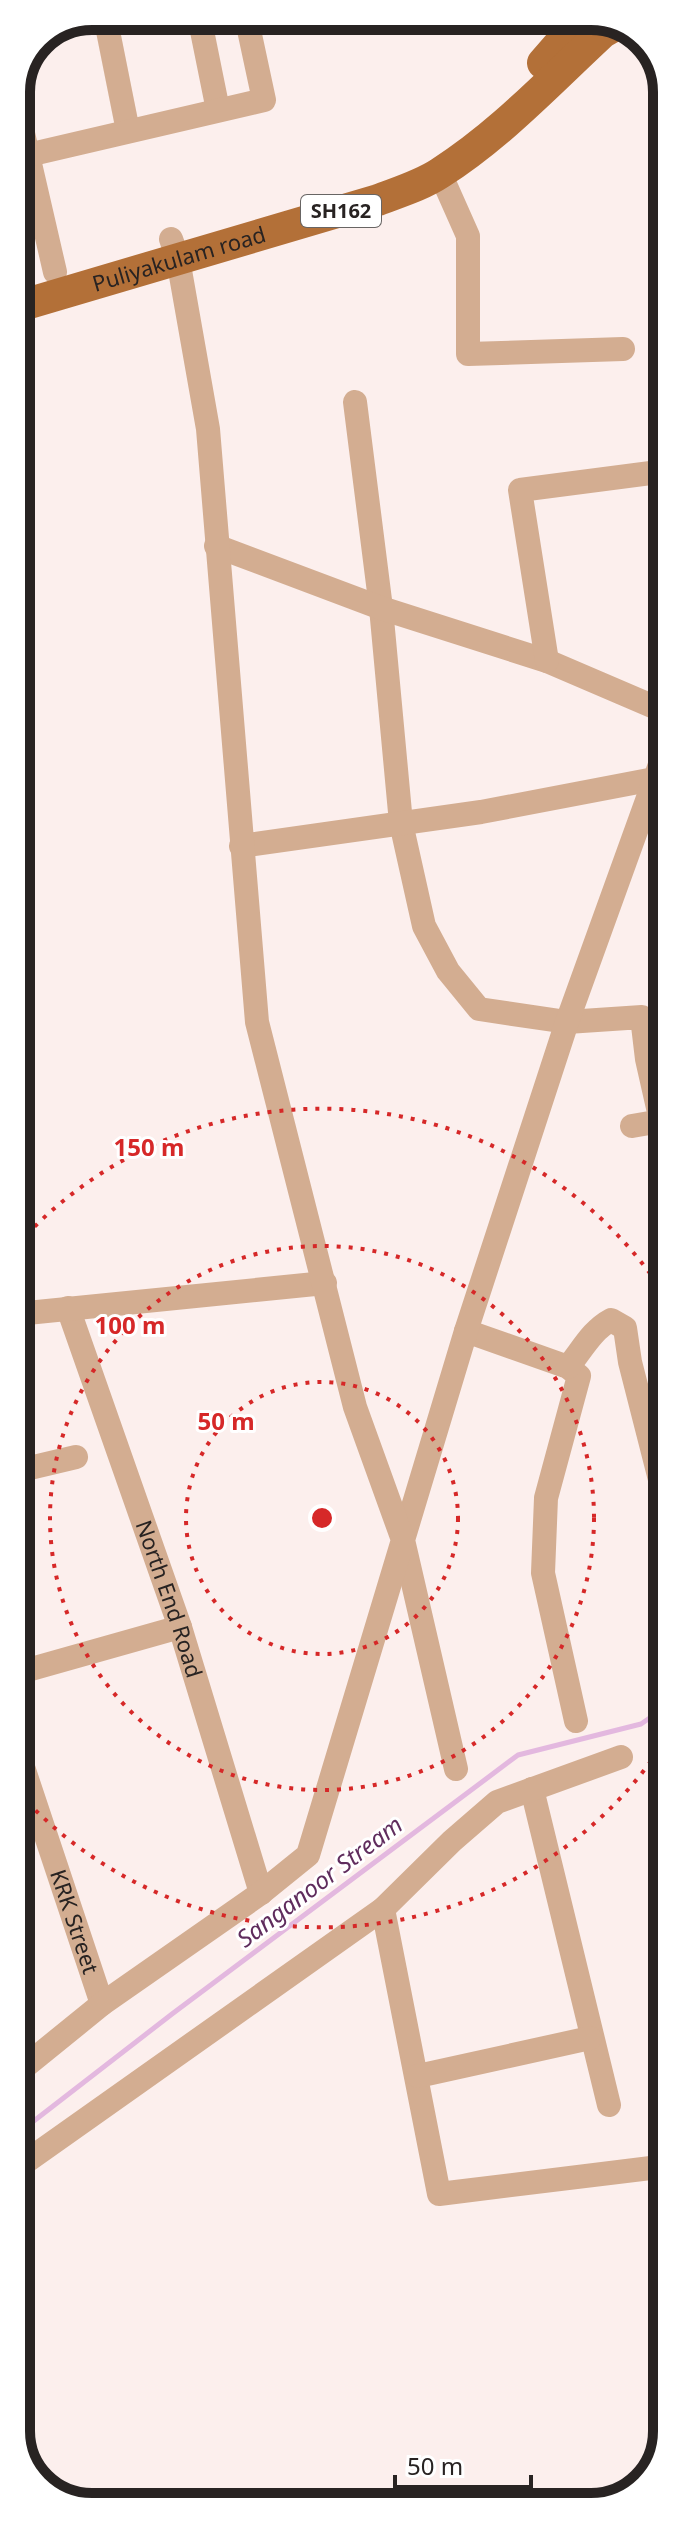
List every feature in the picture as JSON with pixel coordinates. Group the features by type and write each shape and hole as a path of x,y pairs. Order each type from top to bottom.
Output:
{"main road":[{"name":"Puliyakulam road","path":"30,302 384,178 445,149 496,109 572,30"},
{"name":"Puliyakulam road","path":"30,280 378,200 440,173 514,118 604,31"}],"street":[{"path":"108,30 128,131"},
{"path":"202,30 218,110"},
{"path":"30,155 264,100 249,30"},
{"path":"30,164 55,272"},
{"path":"440,173 468,236 468,354 623,349"},
{"path":"174,249 208,429 257,1022 355,1407 403,1540 456,1769"},
{"path":"355,402 381,608 401,823 424,926 448,971 479,1009 567,1022 642,1017 653,1086"},
{"path":"547,661 520,490 653,473"},
{"path":"216,546 381,608 547,661 653,706"},
{"path":"241,846 481,812 653,777"},
{"path":"30,2062 102,2004 261,1893 308,1855 466,1331 567,1022 653,795"},
{"path":"632,1126 653,1122"},
{"path":"30,1312 325,1283"},
{"name":"North End Road","path":"68,1308 180,1627 261,1893"},
{"path":"568,1367 587,1345 596,1328 611,1320 625,1328 630,1362 653,1452"},
{"path":"466,1331 568,1367 579,1376 546,1498 543,1573 576,1721"},
{"path":"30,1468 76,1457"},
{"path":"30,1669 180,1627"},
{"path":"30,2159 383,1909 497,1802 621,1757"},
{"name":"KRK Street","path":"30,1788 102,2004"},
{"path":"532,1789 590,2038 609,2105"},
{"path":"383,1909 439,2194 653,2168"},
{"path":"418,2076 590,2038"}],"waterway":[{"name":"Sanganoor Stream","path":"30,2124 518,1755 641,1724 653,1716"}]}
